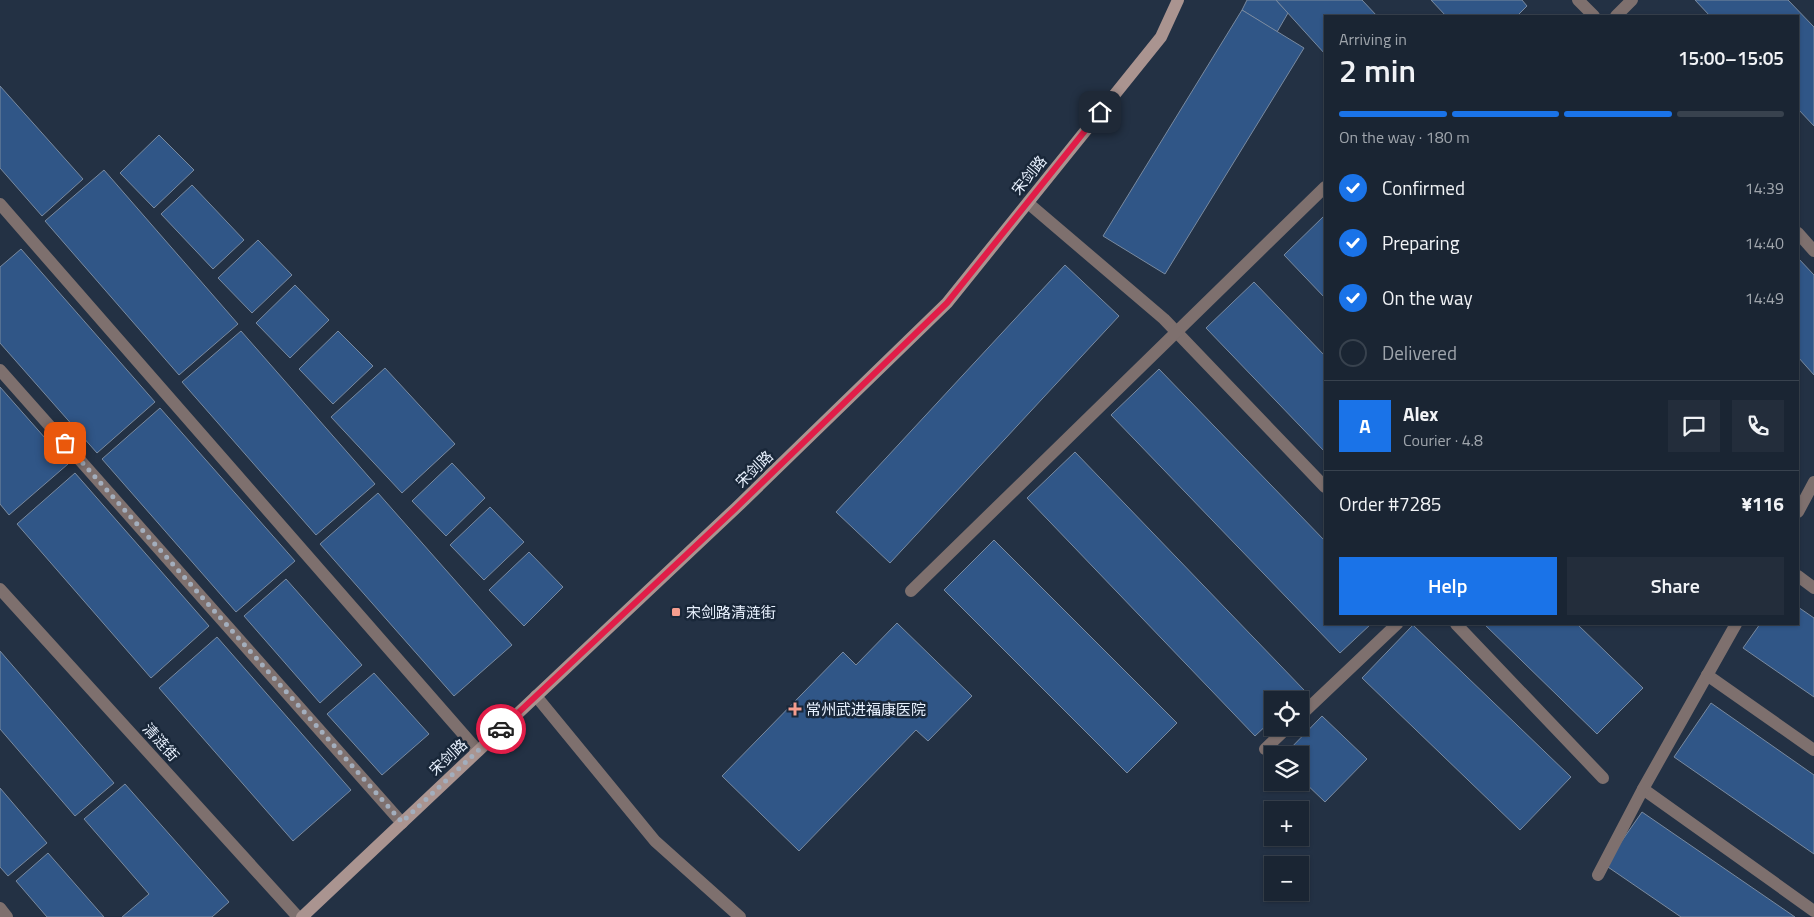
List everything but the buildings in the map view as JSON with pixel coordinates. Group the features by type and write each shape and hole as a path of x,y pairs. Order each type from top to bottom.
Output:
{"main road":[{"name":"宋剑路","path":"302,917 736,508 947,303 1160,37 1178,0"}],"street":[{"path":"1578,0 1593,15"},
{"path":"1617,15 1632,0"},
{"path":"911,591 1324,188"},
{"path":"1028,203 1164,319 1324,486"},
{"path":"0,204 478,752"},
{"path":"1799,234 1814,251"},
{"path":"0,370 402,822"},
{"path":"1799,510 1814,482"},
{"path":"1799,577 1814,588"},
{"name":"清涟街","path":"0,589 298,917"},
{"path":"1309,707 1396,625"},
{"path":"1457,625 1603,778"},
{"path":"1598,875 1642,789 1735,625"},
{"path":"1707,675 1814,750"},
{"path":"536,696 654,841 740,917"},
{"path":"1267,746 1278,736"},
{"path":"1642,789 1814,911"},
{"path":"0,908 8,917"}],"way so far":[{"path":"65,443 402,822 501,729"}],"place":[{"name":"宋剑路清涟街","path":"676,612"},
{"name":"常州武进福康医院","path":"795,709"}],"route":[{"path":"501,729 736,508 947,303 1100,112"}]}
